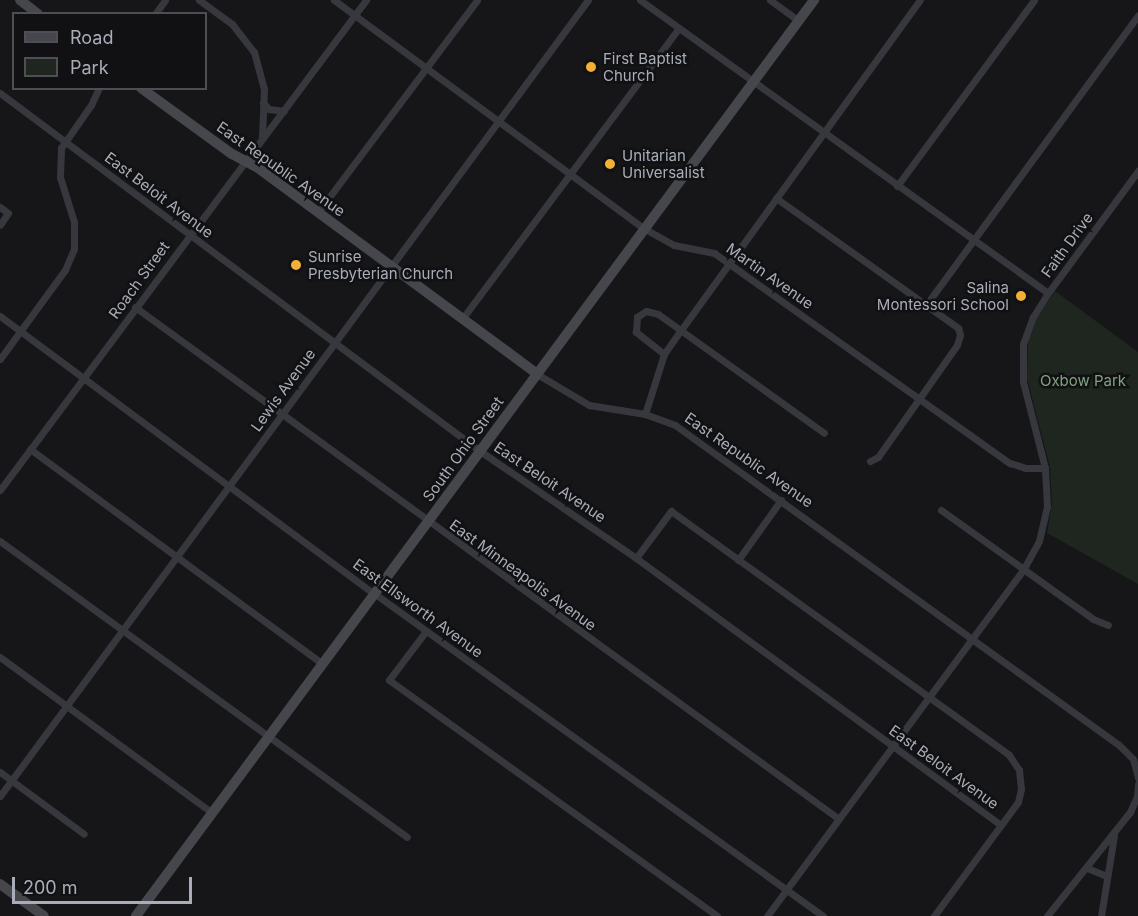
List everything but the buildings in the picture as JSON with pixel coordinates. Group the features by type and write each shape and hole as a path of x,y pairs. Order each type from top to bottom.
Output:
{"main road":[{"path":"20,0 35,12"},
{"name":"South Ohio Street","path":"136,916 814,0"},
{"name":"East Republic Avenue","path":"144,90 232,154 318,212 537,374"},
{"path":"0,884 44,916"}],"street":[{"path":"199,0 232,24 254,52 264,90 262,137"},
{"name":"Martin Avenue","path":"334,0 645,229 674,245 714,253 1010,463 1025,468 1045,468"},
{"name":"Roach Street","path":"0,490 244,160 284,111 366,0"},
{"path":"318,212 477,0"},
{"name":"Lewis Avenue","path":"0,796 588,0"},
{"path":"640,0 1048,293"},
{"path":"770,0 799,21"},
{"path":"645,414 664,354 822,132 920,0"},
{"path":"897,186 1034,0"},
{"path":"926,305 972,239 1138,15"},
{"path":"462,319 678,28"},
{"path":"0,358 65,270 74,249 74,222 60,177 61,147 91,105 98,90"},
{"name":"East Beloit Avenue","path":"0,93 480,451 636,558 1001,825"},
{"path":"263,103 269,109 284,111"},
{"name":"Faith Drive","path":"767,916 1023,570 1039,541 1047,507 1045,468 1023,382 1023,344 1033,317 1048,293 1138,171"},
{"path":"776,198 954,324 960,335 957,345 878,457 870,461"},
{"path":"0,207 8,213 0,225"},
{"name":"East Minneapolis Avenue","path":"135,307 839,819"},
{"path":"664,354 639,336 635,325 637,318 646,311 652,311 681,330 824,433"},
{"name":"East Ellsworth Avenue","path":"0,316 375,594 823,916"},
{"name":"East Republic Avenue","path":"537,374 588,405 645,414 675,425 1119,745 1133,759 1138,777"},
{"path":"30,449 323,664"},
{"path":"738,560 781,500"},
{"path":"941,510 1093,619 1108,625"},
{"path":"636,558 670,511 1009,755 1019,770 1021,789 1018,802 934,916"},
{"path":"0,541 407,837"},
{"path":"426,631 389,680 717,916"},
{"path":"0,657 212,813"},
{"path":"0,772 84,834"},
{"path":"1047,916 1130,812 1137,796 1138,784"},
{"path":"1101,916 1114,834"},
{"path":"1087,867 1107,876"}],"green space":[{"name":"Oxbow Park","path":"1055,291 1138,352 1138,584 1047,533 1052,504 1050,467 1027,378 1028,341 1037,318"}],"place":[{"name":"First Baptist Church","path":"591,67"},
{"name":"Unitarian Universalist","path":"610,164"},
{"name":"Sunrise Presbyterian Church","path":"296,265"},
{"name":"Salina Montessori School","path":"1021,296"}]}
